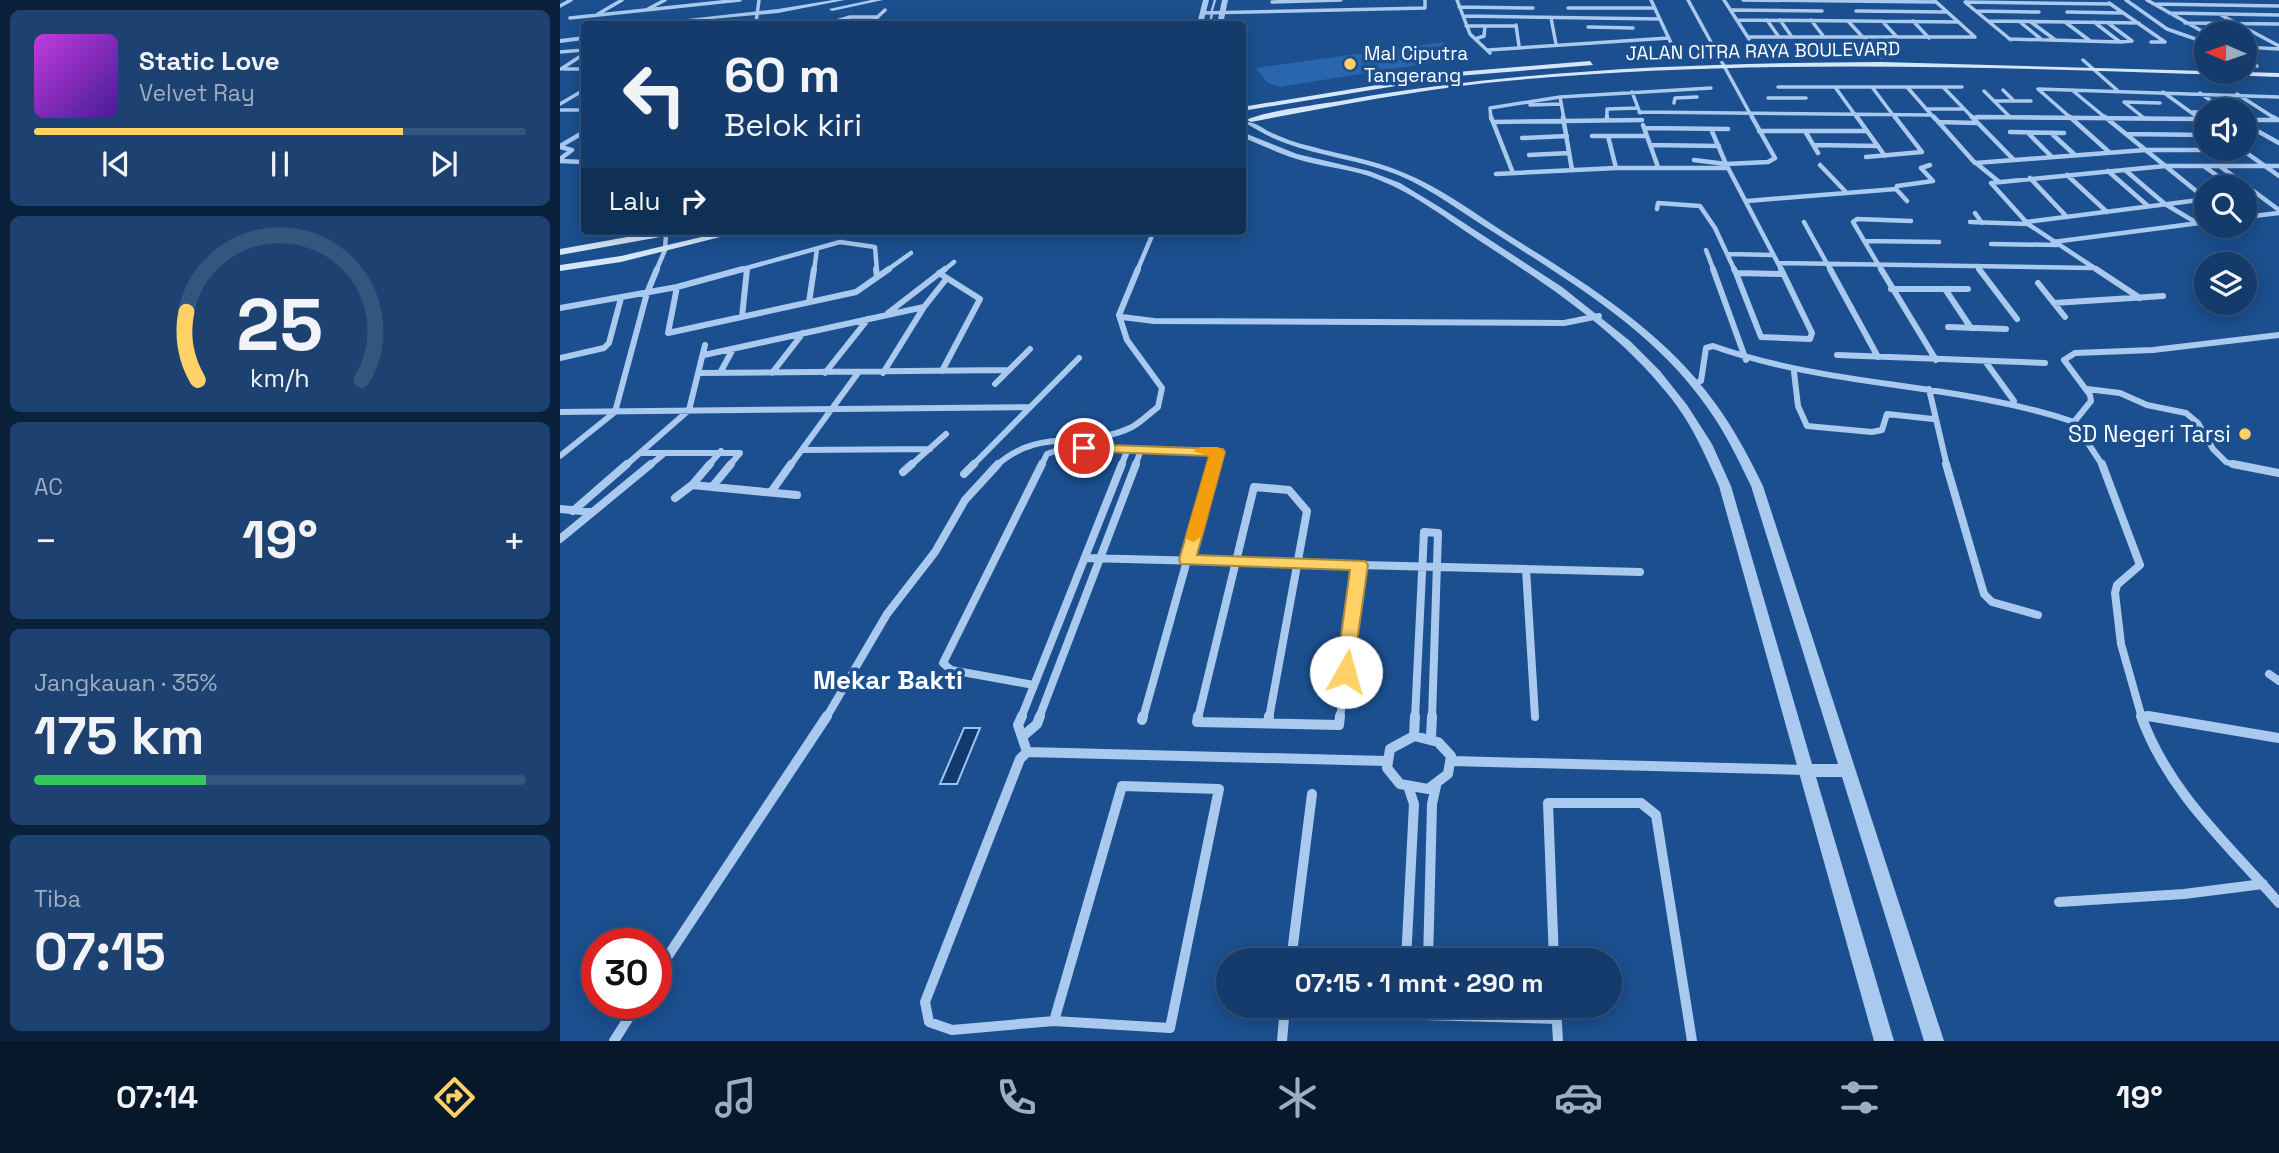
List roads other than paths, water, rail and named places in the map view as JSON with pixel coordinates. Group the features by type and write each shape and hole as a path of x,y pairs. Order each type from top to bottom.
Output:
{"main road":[{"name":"JALAN CITRA RAYA BOULEVARD","path":"1246,110 1378,85 1495,70 1718,58 1881,57 2194,64"},
{"path":"2258,66 2279,68"},
{"name":"JALAN CITRA RAYA BOULEVARD","path":"1247,123 1360,99 1486,81 1598,72 1724,67 2093,68 2193,74 2279,75"},
{"path":"560,253 656,235"},
{"path":"560,268 665,250 723,235"}],"street":[{"path":"560,6 571,0"},
{"path":"594,16 622,0"},
{"path":"644,10 665,0"},
{"path":"692,5 702,0"},
{"path":"569,18 740,0"},
{"path":"757,21 759,0"},
{"path":"737,21 842,0"},
{"path":"694,21 759,17 880,0"},
{"path":"1201,21 1206,0"},
{"path":"1220,21 1218,12 1225,0"},
{"path":"1270,12 1272,1 1340,0"},
{"path":"1204,13 1425,8 1425,0"},
{"path":"1457,0 1466,26 1475,39 1489,51 1519,46 1669,38"},
{"path":"1532,0 1534,17"},
{"path":"1565,0 1570,18"},
{"path":"1651,0 1671,43"},
{"path":"1496,174 1727,166 1775,160 1688,0"},
{"path":"1724,0 1751,42"},
{"path":"1743,0 1935,1 1975,37 1748,37"},
{"path":"2035,0 2040,3"},
{"path":"2104,0 2165,42 2151,42"},
{"path":"2126,0 2167,29 2194,38"},
{"path":"2147,0 2194,28"},
{"path":"2195,0 2232,21"},
{"path":"2225,0 2234,5"},
{"path":"2253,0 2263,5"},
{"path":"1813,1 1832,21"},
{"path":"1846,1 1865,21"},
{"path":"1964,1 2111,4"},
{"path":"1964,1 2014,43"},
{"path":"2026,3 2052,22"},
{"path":"2055,4 2081,22"},
{"path":"2154,4 2279,6"},
{"path":"1460,7 1533,8"},
{"path":"1568,8 1655,8"},
{"path":"873,21 885,10"},
{"path":"1732,10 1822,11"},
{"path":"1856,10 1947,12"},
{"path":"1976,11 2039,12"},
{"path":"2067,12 2124,13"},
{"path":"2169,13 2279,15"},
{"path":"836,21 854,16 878,17"},
{"path":"1464,16 1660,19"},
{"path":"1515,17 1519,46"},
{"path":"1551,18 1556,44"},
{"path":"1586,18 1593,41"},
{"path":"1630,19 1637,39"},
{"path":"1737,20 1959,22"},
{"path":"1767,20 1779,37"},
{"path":"1780,20 1792,37"},
{"path":"1811,20 1824,37"},
{"path":"1848,21 1881,57"},
{"path":"1882,21 1897,37"},
{"path":"1913,21 1929,38"},
{"path":"1927,21 1944,38"},
{"path":"1988,21 2139,23"},
{"path":"2019,21 2042,40"},
{"path":"2031,22 2055,40"},
{"path":"2064,22 2090,41"},
{"path":"2094,22 2120,42"},
{"path":"2009,39 2132,41 2108,23"},
{"path":"2185,23 2194,23"},
{"path":"2258,24 2279,26"},
{"path":"1466,26 1516,26"},
{"path":"1475,39 1484,36 1485,26"},
{"path":"1589,29 1633,29"},
{"path":"560,33 581,31"},
{"path":"2258,35 2279,47"},
{"path":"560,41 581,38"},
{"path":"2258,46 2279,47"},
{"path":"560,52 581,52"},
{"path":"561,69 581,54"},
{"path":"2083,60 2118,90"},
{"path":"561,69 581,69"},
{"path":"1784,98 1777,85 1962,87"},
{"path":"1798,87 1816,114"},
{"path":"1835,87 1885,156"},
{"path":"1866,157 1922,152 1872,87"},
{"path":"1907,87 1975,163 1998,181"},
{"path":"1943,87 2014,160"},
{"path":"1510,106 1560,97 1711,88"},
{"path":"1694,89 1704,112"},
{"path":"2071,89 2194,189"},
{"path":"1984,90 2010,117"},
{"path":"2004,90 2015,101"},
{"path":"2109,90 2144,118"},
{"path":"2126,90 2141,103"},
{"path":"2109,152 2038,91 2126,90 2279,97"},
{"path":"560,104 581,92"},
{"path":"1632,92 1658,167"},
{"path":"2163,92 2194,114"},
{"path":"2200,93 2207,98"},
{"path":"2236,94 2278,120"},
{"path":"1560,97 1572,170"},
{"path":"1674,103 1675,98 1697,97"},
{"path":"1768,97 1806,98"},
{"path":"1995,101 2031,101"},
{"path":"2124,102 2160,103"},
{"path":"1513,173 1489,108 1561,104"},
{"path":"1607,120 1607,109 1932,115"},
{"path":"1927,109 1963,109"},
{"path":"560,110 581,110"},
{"path":"1971,117 2194,119"},
{"path":"1493,122 1642,120"},
{"path":"2257,123 2278,120"},
{"path":"1938,122 1977,123"},
{"path":"1247,123 1300,148 1378,166 1421,184 1621,311 1695,383 1726,424 1757,486 1934,1041"},
{"path":"1645,128 1728,129"},
{"path":"1657,208 1658,204 1698,204 1715,228 1728,254 1761,337 1810,340 1812,333 1711,129"},
{"path":"2257,130 2279,143"},
{"path":"1759,131 1867,131"},
{"path":"1805,131 1818,153"},
{"path":"2010,132 2064,133"},
{"path":"2027,132 2053,157"},
{"path":"2050,133 2075,155"},
{"path":"560,146 581,134"},
{"path":"2126,134 2194,135"},
{"path":"1246,136 1287,154 1366,172 1404,189 1599,316 1679,399 1714,456 1725,486 1884,1041"},
{"path":"1521,138 1567,136"},
{"path":"1592,136 1647,136"},
{"path":"1608,136 1616,168"},
{"path":"1539,137 1548,154"},
{"path":"2271,146 2279,143"},
{"path":"1650,145 1719,146"},
{"path":"1814,145 1878,146"},
{"path":"560,146 572,150 561,161"},
{"path":"1975,163 2109,152 2194,149"},
{"path":"1691,152 1696,167"},
{"path":"1529,155 1569,153"},
{"path":"1694,160 1727,166"},
{"path":"2257,160 2279,176"},
{"path":"561,161 581,162"},
{"path":"1820,164 1845,191"},
{"path":"1747,201 1845,191 1896,189 1897,186 1933,181 1921,168 1930,165"},
{"path":"2140,298 2027,223 1990,184 1998,181 2165,166 2279,166"},
{"path":"2205,167 2216,175"},
{"path":"2221,167 2232,175"},
{"path":"2125,170 2165,204 2194,221"},
{"path":"2108,171 2148,206"},
{"path":"2067,175 2107,212"},
{"path":"2030,178 2067,217"},
{"path":"1896,189 1907,201"},
{"path":"2257,193 2279,211"},
{"path":"1970,222 2027,223 2194,200"},
{"path":"2257,215 2279,211"},
{"path":"1975,213 1982,223"},
{"path":"1912,221 1853,220 1891,289 1936,359"},
{"path":"1804,222 1878,357"},
{"path":"1991,244 2055,244 2194,223"},
{"path":"560,456 615,412 647,293 671,235"},
{"path":"672,950 812,741 887,614 935,552 978,483 1005,458 1033,443 1109,434 1132,426 1158,407 1162,388 1127,340 1119,312 1152,235"},
{"path":"1865,241 1939,242"},
{"path":"560,309 677,287 841,242 875,247 877,278"},
{"path":"810,302 817,248"},
{"path":"1706,250 1746,360"},
{"path":"677,287 666,332 856,292 911,253"},
{"path":"1728,254 1773,255"},
{"path":"886,315 954,262"},
{"path":"1778,263 2093,268"},
{"path":"1977,266 2017,319"},
{"path":"743,317 747,268"},
{"path":"940,273 980,299 942,371"},
{"path":"1735,273 1783,274"},
{"path":"883,373 924,307 947,278"},
{"path":"2038,282 2065,317"},
{"path":"1891,289 1968,289"},
{"path":"1945,289 1971,328"},
{"path":"2054,303 2163,296"},
{"path":"560,358 604,348 609,343 621,298"},
{"path":"704,355 924,307"},
{"path":"1122,317 1154,320 1564,323 1621,311"},
{"path":"825,373 868,319"},
{"path":"1948,327 2006,329"},
{"path":"772,373 803,333"},
{"path":"2074,422 2091,401 2087,389 2069,370 2064,360 2067,356 2279,335"},
{"path":"573,511 689,410 705,345"},
{"path":"1695,383 1701,381 1706,348 1713,346 1746,360 1794,372 1861,384 1929,389 2015,402 2074,422 2105,469 2140,565 2117,585 2115,593 2130,684 2142,715 2181,793 2279,903"},
{"path":"720,373 733,349"},
{"path":"995,384 1030,349"},
{"path":"1837,355 2045,362"},
{"path":"964,474 1079,358"},
{"path":"1985,361 2015,402"},
{"path":"700,373 1008,370"},
{"path":"1794,372 1798,406 1809,426 1879,432 1887,414 1933,419"},
{"path":"771,492 802,450 826,410 858,373"},
{"path":"1929,389 1933,419 1984,594 1992,602 2038,615"},
{"path":"2087,389 2120,393 2147,405 2192,416 2213,449 2226,462 2243,468 2279,473"},
{"path":"560,412 1030,407"},
{"path":"903,472 946,434"},
{"path":"1034,685 951,670 943,663 1047,454 1063,448 1218,452 1142,720"},
{"path":"802,450 930,449"},
{"path":"1027,752 1018,725 1128,449"},
{"path":"1022,737 1037,724 1141,450"},
{"path":"640,453 721,451 741,454 712,487"},
{"path":"675,498 691,485 721,451"},
{"path":"560,539 665,453"},
{"path":"691,485 797,495"},
{"path":"1268,723 1307,511 1289,490 1281,487 1254,487 1197,722 1339,725 1359,565"},
{"path":"560,509 592,512"},
{"path":"1414,736 1424,533 1438,533 1431,737"},
{"path":"1085,558 1640,572"},
{"path":"1526,569 1535,717"},
{"path":"2269,674 2279,681"},
{"path":"2142,715 2279,738"},
{"path":"1414,736 1431,737 1447,748 1452,761 1448,776 1436,786 1409,789 1394,781 1386,761 1396,743 1414,736"},
{"path":"1027,752 1386,761"},
{"path":"1027,752 1020,760 925,1002 929,1022 952,1030 1054,1021 1170,1028 1219,789 1122,786 1054,1021"},
{"path":"1452,761 1707,770 1846,771"},
{"path":"1428,948 1432,804 1436,786"},
{"path":"1407,948 1414,804 1409,789"},
{"path":"1293,948 1312,794"},
{"path":"1553,948 1546,808 1548,803 1641,803 1651,808 1656,815 1692,1041"},
{"path":"2059,902 2184,894 2263,884"},
{"path":"1282,1041 1284,1018"},
{"path":"1542,1018 1557,1019 1558,1041"},
{"path":"614,1041 628,1019"}],"water":[{"path":"964,728 980,728 957,784 940,784"}],"waterway":[{"path":"1212,10 1215,0"},
{"path":"1211,21 1212,13"}],"place":[{"name":"Mal Ciputra Tangerang","path":"1350,64"},
{"name":"SD Negeri Tarsi","path":"2245,434"}],"district":[{"name":"Mekar Bakti","path":"888,680"}]}
